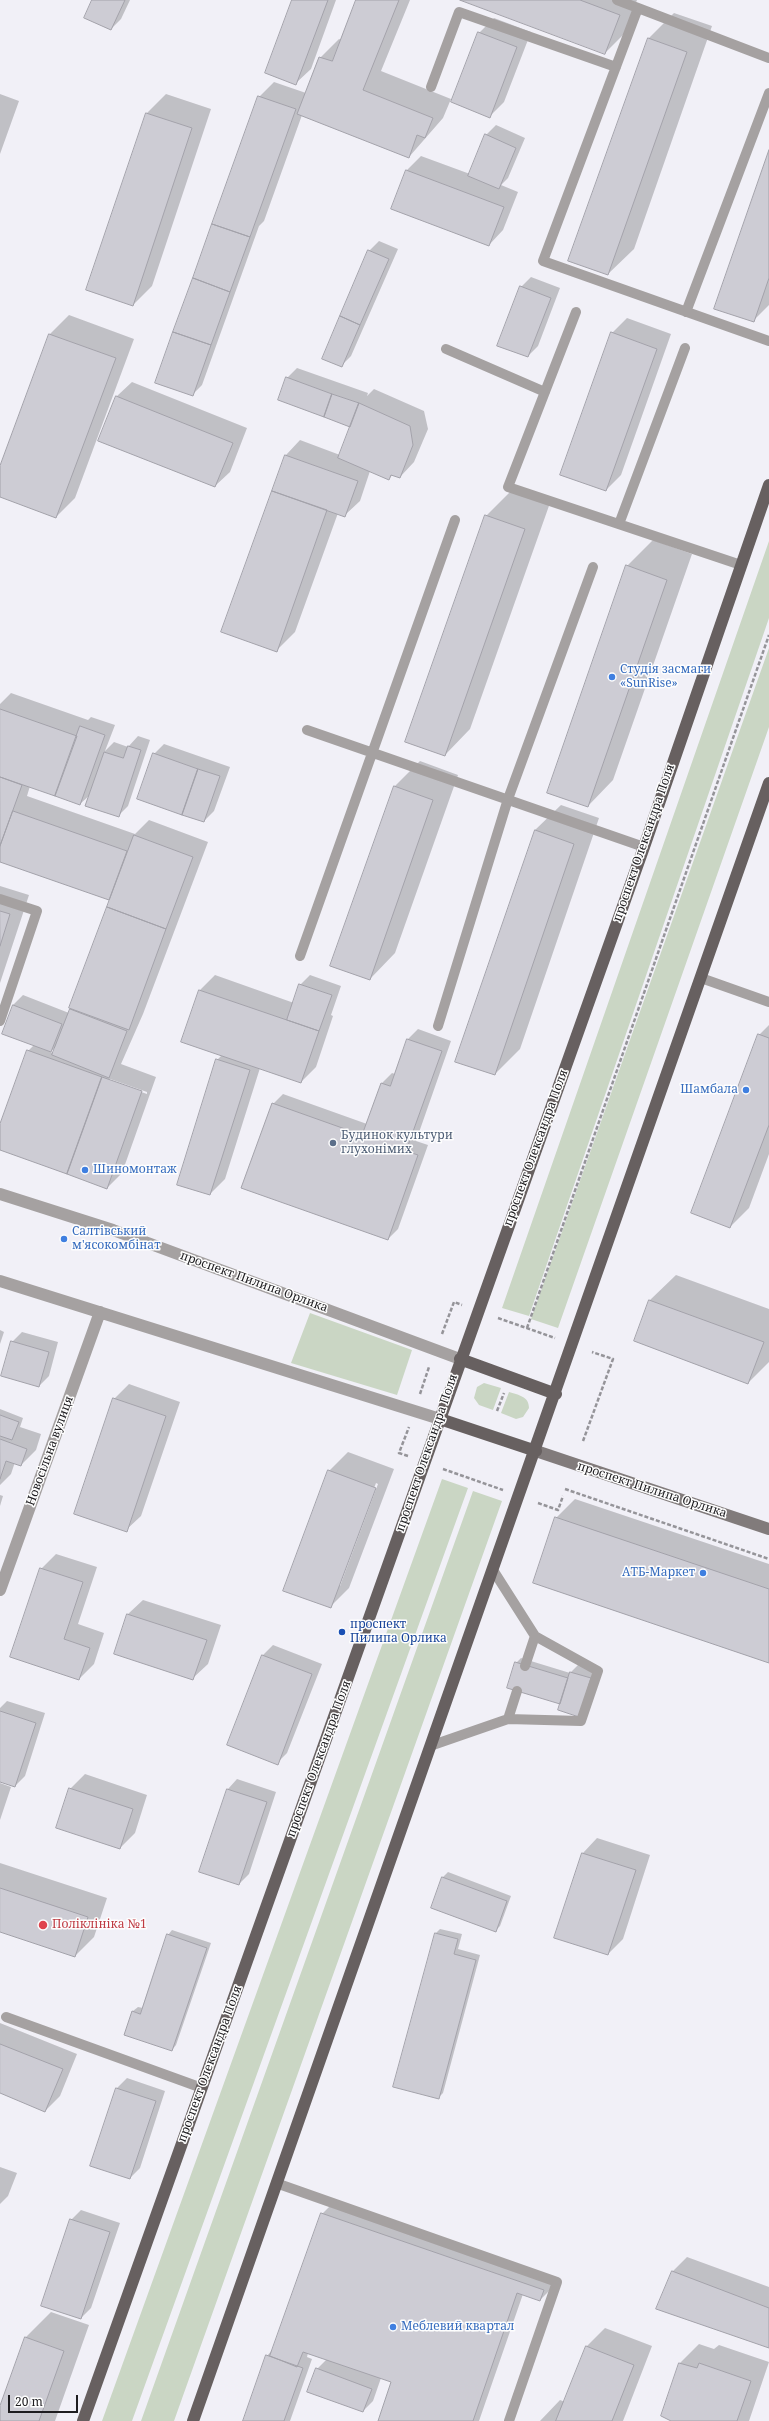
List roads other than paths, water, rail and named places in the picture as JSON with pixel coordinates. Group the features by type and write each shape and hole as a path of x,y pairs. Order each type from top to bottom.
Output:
{"main road":[{"name":"проспект Олександра Поля","path":"84,2421 460,1359 644,847 769,485"},
{"path":"193,2421 430,1746 536,1451 701,978 766,803 769,783"},
{"path":"460,1359 556,1394"},
{"path":"440,1419 536,1451"},
{"name":"проспект Пилипа Орлика","path":"536,1451 769,1528"}],"street":[{"name":"проспект Пилипа Орлика","path":"0,1194 113,1230 460,1359"},
{"path":"0,1281 440,1419"},
{"name":"Новосільна вулиця","path":"0,1590 100,1312"}],"lane":[{"path":"617,0 769,58"},
{"path":"638,8 543,261 769,341"},
{"path":"431,87 459,12 616,67"},
{"path":"686,312 769,93"},
{"path":"576,312 508,487 741,565"},
{"path":"619,524 685,348"},
{"path":"446,349 545,392"},
{"path":"300,956 456,520"},
{"path":"438,1026 508,800 593,567"},
{"path":"308,730 644,847"},
{"path":"0,899 37,911 0,1020"},
{"path":"701,978 769,1002"},
{"path":"430,1746 508,1719 581,1720 598,1671 535,1636 493,1570"},
{"path":"526,1666 535,1636"},
{"path":"508,1719 517,1691"},
{"path":"6,2017 202,2088"},
{"path":"276,2183 557,2282 509,2421"}],"place":[{"name":"Студія засмаги «SunRise»","path":"612,677"},
{"name":"Шамбала","path":"746,1090"},
{"name":"Будинок культури глухонімих","path":"333,1143"},
{"name":"Шиномонтаж","path":"85,1170"},
{"name":"Салтівський м'ясокомбінат","path":"64,1239"},
{"name":"АТБ-Маркет","path":"703,1573"},
{"name":"проспект Пилипа Орлика","path":"342,1632"},
{"name":"Поліклініка №1","path":"43,1925"},
{"name":"Меблевий квартал","path":"393,2327"}]}
